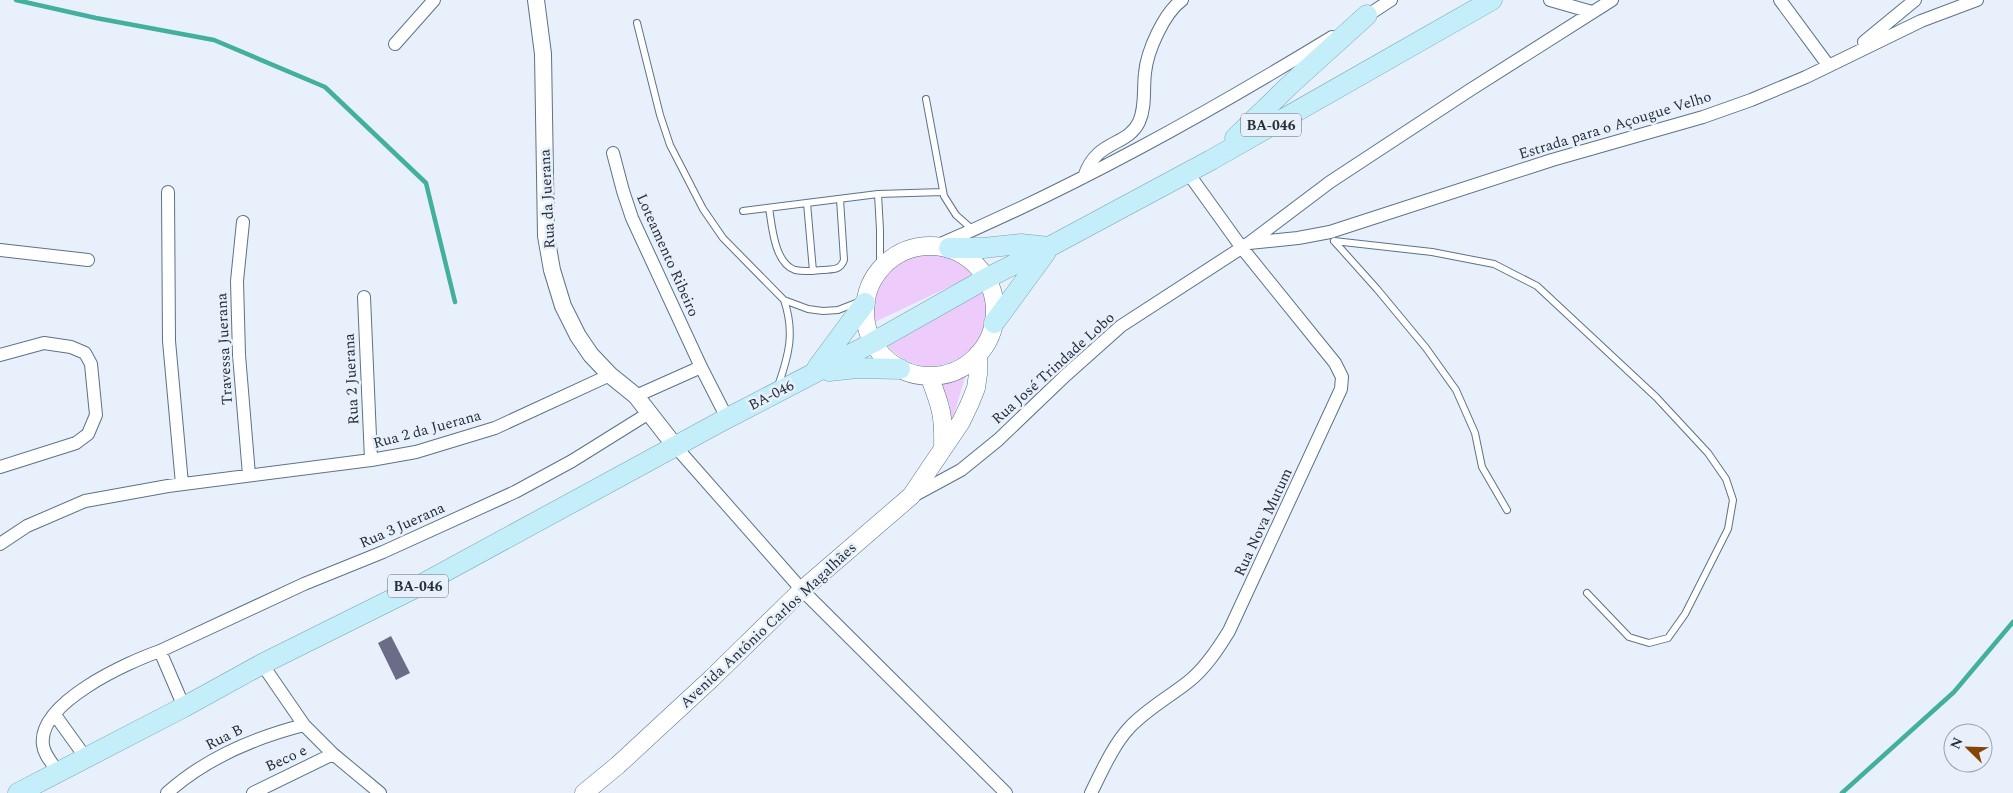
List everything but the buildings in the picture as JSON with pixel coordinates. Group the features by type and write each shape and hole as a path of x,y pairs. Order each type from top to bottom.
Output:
{"main road":[{"name":"BA-046","path":"18,793 184,707 262,664 413,589 726,418 872,343 987,278 1188,173 1492,0"},
{"path":"1211,160 1367,15"},
{"path":"814,373 865,300 870,285 880,269 894,256 911,248 983,248 1021,244 1049,247 994,323 988,340 978,354 964,367 947,374 929,376 906,372 887,361 872,343 865,324 865,300"},
{"path":"942,247 964,255 977,265 987,278 994,300 994,323"},
{"name":"Avenida Antônio Carlos Magalhães","path":"584,793 618,766 802,590 911,496 961,422 973,395 978,374 978,354"},
{"path":"814,373 858,368 900,369"},
{"path":"929,376 944,420 943,449"},
{"path":"606,793 618,766"}],"street":[{"path":"395,44 434,0"},
{"name":"Rua da Juerana","path":"536,0 542,54 546,236 552,270 563,306 578,336 592,355 610,375 636,396 675,446"},
{"path":"1084,177 1087,166 1094,157 1105,147 1127,136 1140,121 1144,102 1145,72 1151,53 1165,18 1182,0"},
{"path":"942,247 973,230 1084,177 1232,96 1392,0"},
{"path":"1550,0 1592,12"},
{"name":"Rua José Trindade Lobo","path":"911,496 961,470 998,440 1121,326 1246,245 1330,182 1612,0"},
{"path":"1780,0 1828,65"},
{"path":"1849,54 1915,0"},
{"name":"Estrada para o Açougue Velho","path":"1246,245 1298,238 1330,237 1552,160 1703,117 1751,100 1921,21 1977,0"},
{"name":"Loteamento Ribeiro","path":"614,153 632,218 700,367"},
{"name":"Rua Nova Mutum","path":"1091,793 1114,748 1129,728 1149,710 1190,680 1216,652 1229,631 1341,389 1342,376 1335,363 1246,245 1188,173"},
{"path":"168,192 169,341 182,484"},
{"name":"Travessa Juerana","path":"243,222 237,281 239,355 249,475"},
{"path":"0,250 88,260"},
{"name":"Rua 2 Juerana","path":"364,297 371,460"},
{"path":"0,355 44,343 71,347 84,353 90,364 96,415 88,434 76,443 0,467"},
{"path":"636,396 700,367 726,418"},
{"name":"Rua 2 da Juerana","path":"0,544 27,526 85,501 182,484 371,460 416,452 495,428 610,375"},
{"name":"Rua 3 Juerana","path":"58,772 43,747 42,736 46,726 64,705 90,684 129,662 160,651 304,584 383,552 514,492 572,461 649,413"},
{"path":"675,446 802,590 1006,793"},
{"path":"160,651 184,707"},
{"path":"262,664 304,725 333,754 380,793"},
{"path":"55,715 86,758"},
{"name":"Rua B","path":"167,793 196,770 241,745 304,725"},
{"name":"Beco e","path":"253,793 333,754"}],"lane":[{"path":"636,23 660,115 670,145 703,209 723,238 784,300 808,309 823,311 838,310 865,300"},
{"path":"926,99 944,196 956,215 973,230"},
{"path":"743,211 878,194 943,192"},
{"path":"878,194 880,269"},
{"path":"769,208 776,246 780,256 791,268 804,271 837,269 842,266 844,260 840,199"},
{"path":"807,203 813,271"},
{"path":"1330,237 1383,296 1456,390 1475,433 1482,466 1507,510"},
{"path":"1330,237 1432,252 1494,264 1537,286 1656,397 1708,453 1726,479 1733,500 1728,529 1685,614 1668,638 1649,644 1629,637 1586,593"},
{"path":"777,392 786,365 790,340 790,318 784,300"}],"shaded area":[{"path":"929,254 953,260 964,266 974,275 875,322 874,308 876,296 886,275 904,261"},
{"path":"983,292 986,313 982,332 972,347 958,359 941,365 923,366 904,360 888,346"},
{"path":"966,374 952,421 949,403 940,384"}],"waterway":[{"path":"16,0 96,18 214,40 325,87 426,183 455,302"},
{"path":"1842,793 1954,692 2013,622"}]}
